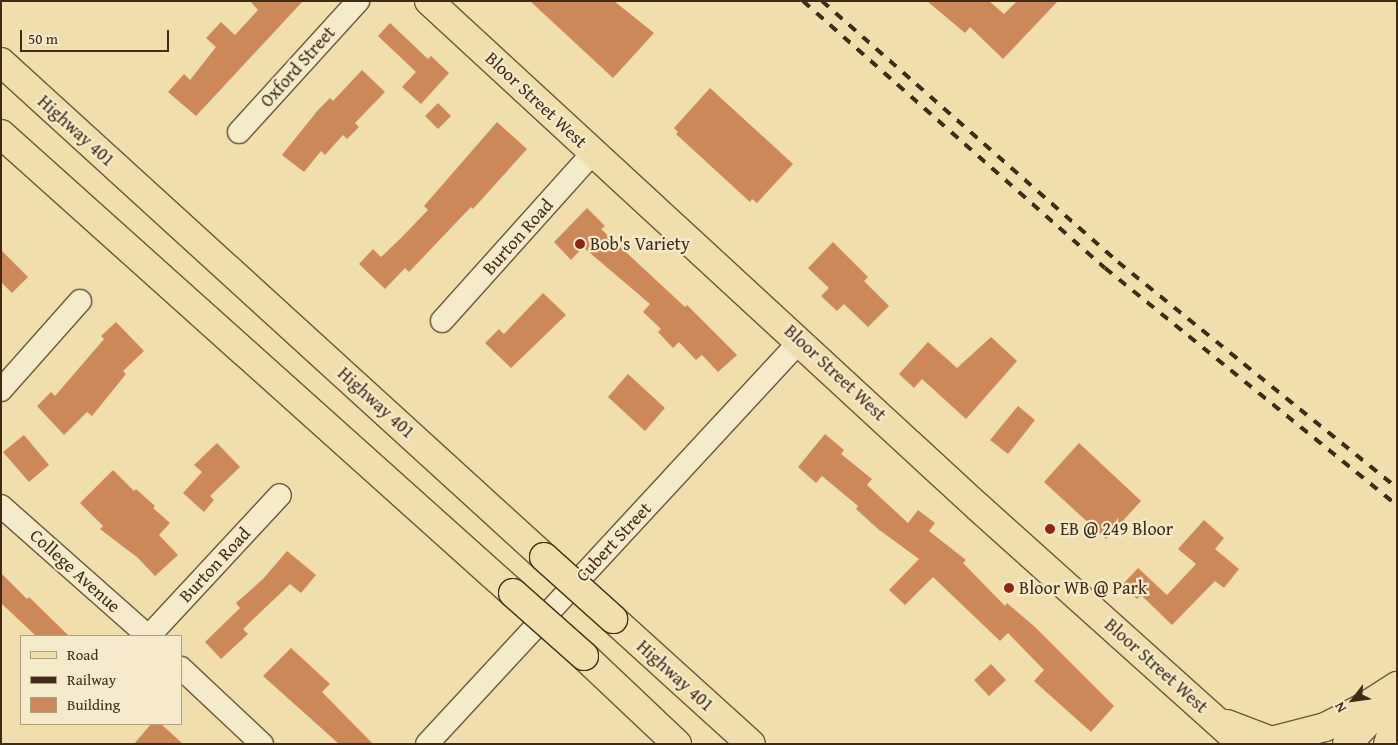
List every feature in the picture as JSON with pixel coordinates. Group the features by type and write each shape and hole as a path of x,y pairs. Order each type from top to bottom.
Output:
{"main road":[{"name":"Bloor Street West","path":"429,1 985,513 1242,744"},
{"name":"Highway 401","path":"1,62 750,744"},
{"path":"1,134 584,656 677,744"},
{"path":"1212,716 1244,733 1271,741 1325,727 1362,709 1397,686"},
{"path":"1347,744 1397,691"},
{"path":"1388,744 1397,716"}],"street":[{"name":"Oxford Street","path":"239,132 358,1"},
{"name":"Burton Road","path":"442,321 593,153"},
{"path":"1,390 80,301"},
{"name":"Cubert Street","path":"428,744 800,341"},
{"name":"Burton Road","path":"150,635 280,495"},
{"name":"College Avenue","path":"1,506 148,635"},
{"path":"182,669 262,744"}],"building":[{"path":"250,1 303,1 196,116 168,92 184,74 190,80 216,47 206,38 221,22 235,35 258,10"},
{"path":"530,1 614,1 654,33 613,78"},
{"path":"927,1 989,1 1004,14 1017,1 1058,1 1003,59 970,27 965,33"},
{"path":"390,23 428,59 431,56 449,73 421,104 402,87 416,72 378,36"},
{"path":"362,70 385,92 355,123 359,127 347,139 343,135 325,155 321,151 304,172 282,155 318,110 330,98 333,101"},
{"path":"710,88 793,164 757,203 752,199 750,202 676,134 678,132 674,128"},
{"path":"438,103 451,116 438,129 425,116"},
{"path":"497,122 527,149 473,209 471,207 409,272 405,268 385,289 359,264 373,249 381,257 401,238 428,210 424,206"},
{"path":"587,208 605,226 601,229 685,307 687,305 737,355 718,372 702,355 696,360 679,342 673,348 658,332 661,329 643,312 650,304 583,247 571,260 554,242"},
{"path":"833,242 868,277 864,281 889,306 868,327 844,304 837,311 821,296 829,288 808,268"},
{"path":"1,250 28,277 12,293 1,282"},
{"path":"543,293 566,315 511,368 485,343 499,329 504,334"},
{"path":"116,322 144,351 123,371 126,374 92,416 87,412 64,435 37,406 51,392 55,396 104,339 101,336"},
{"path":"991,337 1017,361 966,419 922,379 914,388 899,374 928,342 957,368"},
{"path":"628,374 665,408 645,431 608,397"},
{"path":"1018,406 1035,420 1008,454 990,440"},
{"path":"825,434 844,450 841,454 872,479 867,485 908,523 918,510 935,523 929,531 966,560 963,563 1005,606 1007,603 1035,627 1114,706 1091,732 1034,681 1044,670 1008,633 1000,641 933,577 905,605 889,590 919,559 878,529 856,509 858,506 822,476 816,483 798,467"},
{"path":"24,435 49,465 29,482 3,452"},
{"path":"217,443 240,467 210,496 214,500 204,512 183,493 202,472 194,465"},
{"path":"1079,443 1141,501 1106,539 1044,482"},
{"path":"113,470 134,491 136,489 155,506 153,508 170,523 159,535 178,555 155,576 138,558 100,529 103,526 80,503"},
{"path":"1204,520 1224,538 1215,549 1239,569 1224,588 1215,581 1172,625 1141,595 1137,599 1122,585 1138,568 1167,595 1196,564 1178,549"},
{"path":"287,551 316,575 301,593 290,584 243,629 248,634 221,659 205,642 240,608 236,603 263,579"},
{"path":"1,573 68,635 35,635 1,603"},
{"path":"291,648 330,684 322,692 373,744 339,744 263,676"},
{"path":"991,664 1006,680 989,696 974,680"},
{"path":"150,725 162,725 183,744 134,744"}],"railway":[{"path":"803,1 1105,268 1397,505"},
{"path":"822,1 1118,262 1397,488"}],"place":[{"name":"Bob's Variety","path":"580,244"},
{"name":"EB @ 249 Bloor","path":"1050,529"},
{"name":"Bloor WB @ Park","path":"1009,588"}]}
